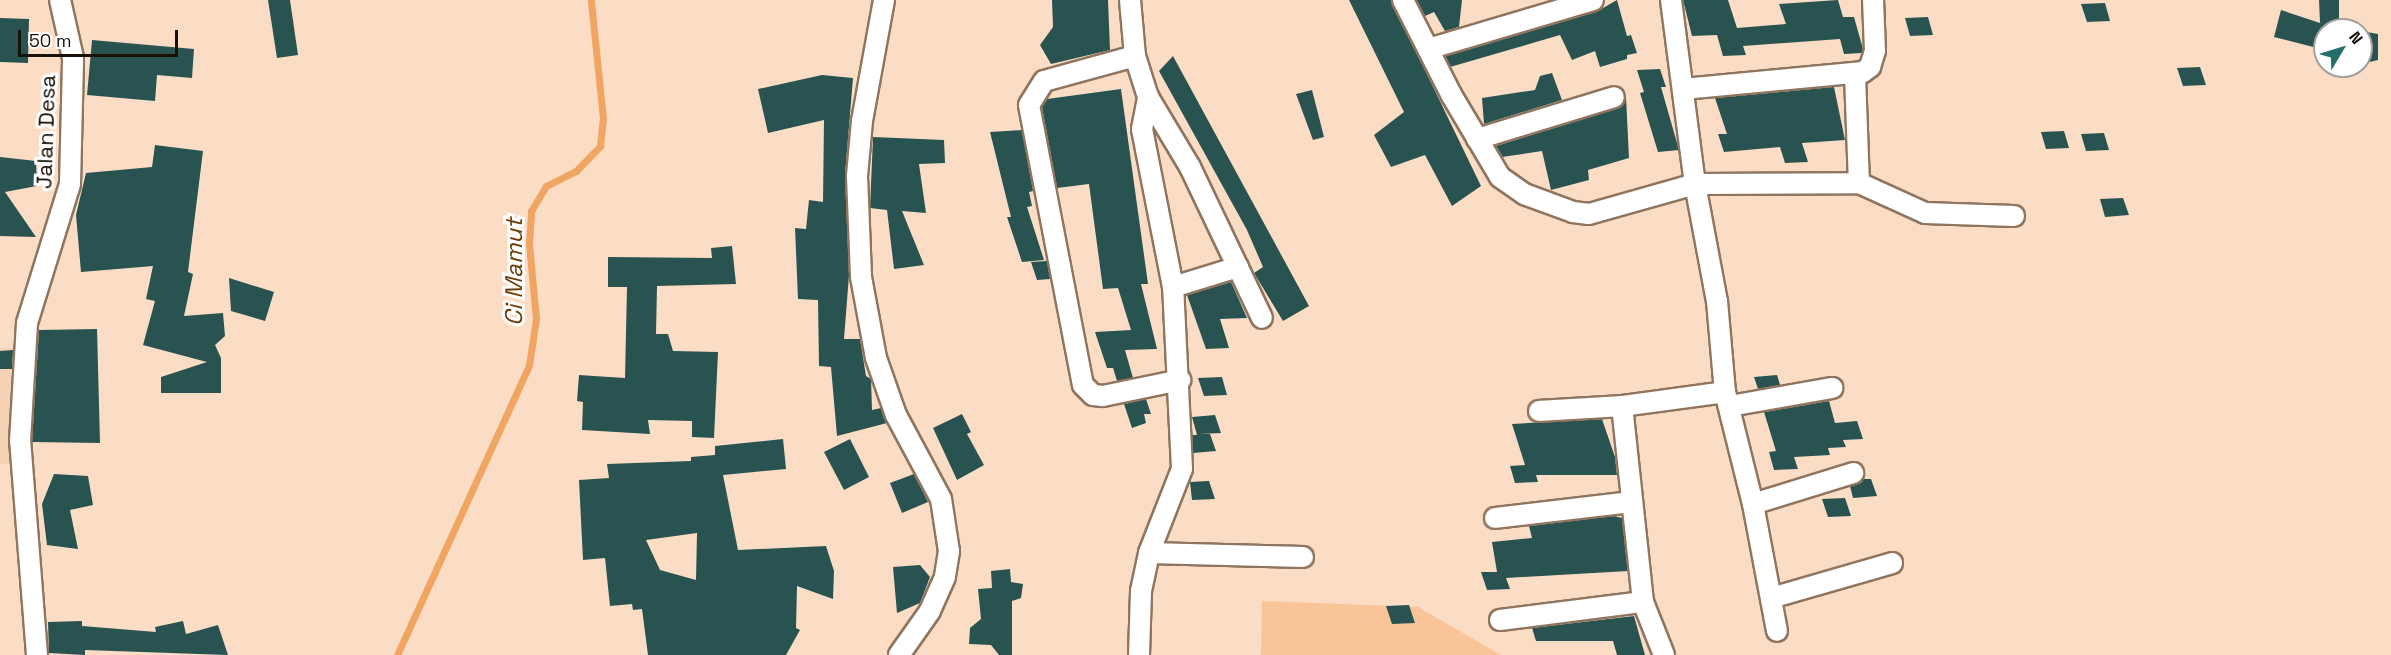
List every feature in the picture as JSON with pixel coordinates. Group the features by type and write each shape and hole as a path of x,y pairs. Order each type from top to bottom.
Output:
{"street":[{"name":"Jalan Desa","path":"37,655 20,441 27,323 70,184 73,58 60,0"},
{"path":"884,0 862,121 857,176 861,277 876,358 896,415 940,499 949,551 945,577 930,612 899,655"},
{"path":"1130,0 1135,56 1148,97 1190,167 1262,318"},
{"path":"1403,0 1477,139 1500,177 1511,187 1581,214 1695,184 1859,183 1925,213 2014,216"},
{"path":"1428,49 1593,0"},
{"path":"1671,0 1695,184 1717,301 1727,399 1753,504 1777,631"},
{"path":"1683,89 1855,75 1873,62 1873,0"},
{"path":"1135,56 1044,81 1029,105 1083,385 1093,395 1103,396 1179,380"},
{"path":"1855,75 1859,183"},
{"path":"1139,655 1141,591 1149,553 1182,469 1173,287 1142,129 1148,97"},
{"path":"1477,139 1614,97"},
{"path":"1173,287 1238,267"},
{"path":"1539,411 1727,399 1832,388"},
{"path":"1622,406 1643,602 1664,655"},
{"path":"1753,504 1853,473"},
{"path":"1495,518 1632,502"},
{"path":"1149,553 1303,557"},
{"path":"1771,598 1892,563"},
{"path":"1500,620 1643,602"}],"shaded area":[{"path":"0,348 17,348 9,464 0,464"},
{"path":"1262,601 1418,607 1501,655 1261,655"}],"building":[{"path":"268,0 290,0 298,55 277,58"},
{"path":"1052,0 1108,0 1110,50 1051,64 1040,45 1053,27"},
{"path":"1349,0 1391,0 1481,186 1452,206 1425,155 1391,167 1374,135 1404,112"},
{"path":"1416,0 1462,0 1459,27 1445,31 1434,12 1425,16"},
{"path":"1617,0 1627,36 1631,35 1637,53 1627,55 1627,59 1600,67 1595,51 1572,60 1560,35 1450,67 1445,56 1596,12"},
{"path":"1683,0 1728,0 1737,28 1786,24 1779,4 1838,0 1843,17 1854,17 1863,49 1862,53 1844,54 1840,39 1743,46 1746,55 1723,56 1717,35 1692,36"},
{"path":"2319,0 2339,0 2339,18 2320,18"},
{"path":"2105,3 2110,21 2087,22 2081,4"},
{"path":"2281,10 2313,21 2313,47 2274,37"},
{"path":"1928,17 1933,35 1910,36 1905,18"},
{"path":"0,18 29,19 28,63 0,62"},
{"path":"2373,33 2378,34 2378,60 2373,61"},
{"path":"92,40 194,49 192,78 157,75 155,101 87,95"},
{"path":"1173,56 1309,306 1283,321 1254,273 1263,267 1247,230 1159,71"},
{"path":"2200,67 2206,85 2183,86 2177,68"},
{"path":"1660,69 1666,87 1661,87 1679,150 1658,152 1640,93 1644,92 1637,70"},
{"path":"1552,73 1562,100 1484,124 1482,98 1535,90 1540,76"},
{"path":"822,75 853,78 845,175 849,275 844,339 860,339 866,376 871,379 872,410 881,408 887,423 837,436 831,367 819,366 818,300 798,299 795,228 806,229 809,200 823,202 824,120 768,133 758,89"},
{"path":"1834,87 1845,140 1802,143 1808,162 1785,163 1780,147 1724,152 1718,134 1727,134 1715,98"},
{"path":"1121,89 1148,284 1141,284 1157,349 1125,350 1133,378 1117,381 1113,368 1107,368 1095,332 1131,330 1118,288 1103,289 1089,184 1057,188 1042,107 1047,99"},
{"path":"1312,90 1324,137 1313,140 1296,94"},
{"path":"1626,97 1629,158 1588,170 1589,180 1551,190 1542,151 1502,157 1496,146 1618,108"},
{"path":"1022,130 1033,191 1029,192 1032,206 1027,207 1044,260 1022,262 1007,217 1011,217 990,132"},
{"path":"2064,131 2069,148 2046,149 2041,132"},
{"path":"2104,133 2109,150 2086,151 2081,134"},
{"path":"873,137 944,140 945,163 919,164 926,213 902,211 924,265 894,269 887,210 870,208"},
{"path":"155,145 203,151 188,272 193,274 184,316 223,313 225,336 215,345 221,358 221,393 161,393 161,377 207,362 143,345 155,301 146,299 153,266 81,272 76,215 86,173 152,167"},
{"path":"0,157 36,161 37,186 5,192 36,237 0,236"},
{"path":"2123,198 2129,215 2105,217 2100,199"},
{"path":"732,246 736,284 657,286 656,334 668,334 673,351 718,352 714,438 692,437 692,421 648,420 650,434 582,430 583,402 577,401 579,375 625,378 627,287 608,287 608,257 712,258 711,248"},
{"path":"1047,261 1050,279 1037,280 1031,262"},
{"path":"229,278 274,292 265,321 231,311"},
{"path":"1231,282 1247,318 1220,319 1229,348 1206,349 1187,295"},
{"path":"97,329 100,443 32,442 39,330"},
{"path":"13,350 12,369 0,369 0,351"},
{"path":"1777,375 1780,385 1758,389 1754,377"},
{"path":"1222,377 1227,395 1204,396 1198,378"},
{"path":"1146,399 1151,414 1144,414 1146,423 1132,428 1124,404"},
{"path":"1829,401 1835,423 1857,421 1863,439 1843,440 1846,447 1828,448 1830,455 1794,457 1798,469 1774,470 1769,452 1776,451 1764,412"},
{"path":"962,414 971,432 967,434 984,465 957,480 933,428"},
{"path":"1215,415 1221,433 1199,434 1210,434 1216,451 1193,453 1192,435 1197,435 1192,417"},
{"path":"1602,419 1615,457 1617,475 1536,475 1538,482 1515,483 1510,466 1525,465 1512,424"},
{"path":"783,439 786,469 723,475 738,550 826,546 834,571 833,599 797,586 796,628 800,630 786,655 648,655 642,609 633,610 632,604 610,606 605,558 583,560 579,480 609,478 607,464 691,461 691,457 715,455 715,446","holes":["697,533 696,580 660,570 646,540"]},
{"path":"850,439 869,477 844,490 824,452"},
{"path":"54,474 88,476 93,505 70,510 78,549 47,545 42,504"},
{"path":"914,474 928,502 902,513 890,483"},
{"path":"1863,479 1871,479 1877,496 1853,498 1850,486"},
{"path":"1209,481 1215,499 1192,500 1190,482"},
{"path":"1845,498 1851,516 1828,517 1822,499"},
{"path":"1614,516 1622,518 1628,571 1506,578 1510,589 1487,590 1481,572 1497,572 1492,542 1532,538 1529,526"},
{"path":"920,565 930,577 920,603 897,613 893,567"},
{"path":"1010,569 1011,582 1023,584 1021,598 1012,601 1012,655 999,655 991,645 969,644 970,628 981,619 978,589 992,588 991,571"},
{"path":"1409,605 1415,623 1392,624 1386,606"},
{"path":"1634,616 1645,655 1617,655 1613,641 1536,641 1532,628"},
{"path":"82,621 82,626 156,632 155,627 183,621 186,634 218,625 228,655 85,650 85,655 49,653 48,622"}],"waterway":[{"name":"Ci Mamut","path":"397,655 529,365 536,319 529,243 531,211 546,186 576,171 600,146 603,119 591,0"}]}
